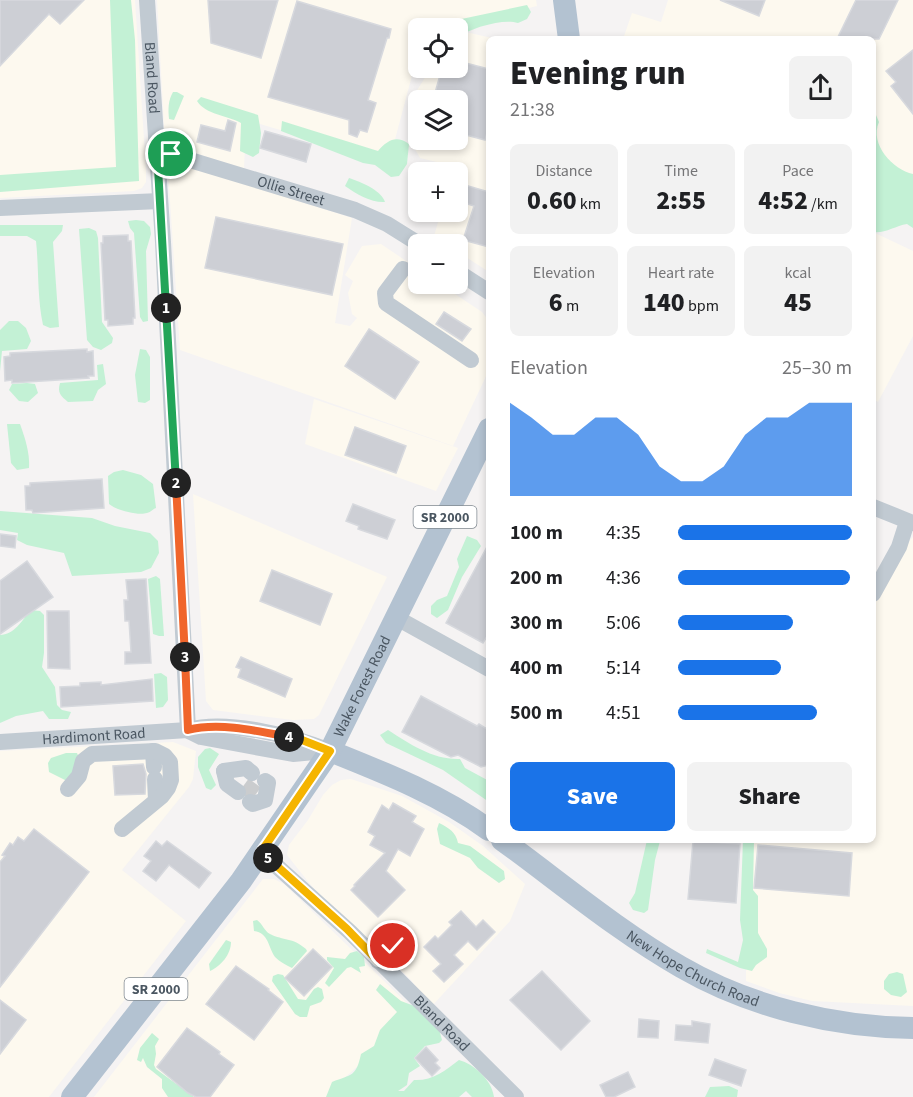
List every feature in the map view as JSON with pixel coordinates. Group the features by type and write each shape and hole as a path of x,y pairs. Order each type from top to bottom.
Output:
{"main road":[{"path":"564,0 569,36"},
{"name":"Wake Forest Road","path":"72,1097 241,881 330,751 486,435"},
{"path":"330,751 393,776 454,806 486,828"},
{"name":"New Hope Church Road","path":"506,843 638,940 710,982 749,998 825,1019 892,1028 913,1028"}],"street":[{"name":"Bland Road","path":"147,0 188,730"},
{"name":"Ollie Street","path":"157,150 356,210 387,224 408,237"},
{"path":"0,208 160,201"},
{"path":"403,268 385,293 386,303 471,360"},
{"path":"468,278 486,290"},
{"path":"876,508 910,523 876,589"},
{"path":"395,617 486,667"},
{"name":"Hardimont Road","path":"0,742 46,747 215,727 256,731 302,740 330,751"},
{"path":"68,789 79,776 83,761 92,754 157,765 170,762 171,780 159,798 122,829"},
{"path":"157,765 159,798"},
{"path":"246,768 253,789 226,784 224,771 246,768"},
{"name":"Bland Road","path":"261,852 332,916 516,1097"},
{"path":"378,961 393,946"}],"shaded area":[{"path":"0,0 135,0 146,171 146,182 142,188 134,191 0,198"},
{"path":"157,0 536,0 537,6 468,23 468,18 408,18 408,78 411,78 389,162 246,120 244,169 165,143"},
{"path":"668,0 913,0 913,194 876,163 876,36 624,36 632,13 661,22"},
{"path":"468,33 486,37 486,270 468,258 468,234 435,234 438,222 468,222 468,162 437,162 420,158 415,150 468,150 468,90 417,90 425,78 468,78"},
{"path":"177,162 352,218 335,323 350,326 357,318 352,314 348,293 353,281 345,275 362,246 381,244 408,262 408,294 455,294 482,312 486,317 486,376 453,446 180,350 169,166"},
{"path":"876,233 913,251 913,336 878,402 876,401"},
{"path":"314,399 458,448 436,491 305,444"},
{"path":"193,494 387,577 319,715 314,719 293,720 213,710 206,701"},
{"path":"913,537 913,1006 812,1001 779,993 746,981 747,843 876,843 876,600"},
{"path":"173,742 196,751 193,779 122,870 186,921 49,1097 0,1097 0,751"},
{"path":"351,779 402,796 449,822 483,846 525,884 510,921 431,1007 411,980 376,946 366,943 310,884 287,855 289,845 323,795 332,785 341,780"},
{"path":"263,879 274,879 284,884 417,1013 340,1082 346,1097 94,1097"}],"green space":[{"path":"110,0 131,0 135,40 139,181 0,192 0,175 116,167"},
{"path":"527,5 531,12 527,19 518,23 496,23 468,32 468,18 466,18"},
{"path":"173,92 184,96 174,120 169,119 168,112"},
{"path":"201,97 258,115 261,133 259,153 253,157 240,151 241,123 201,106 197,101"},
{"path":"876,115 879,122 877,139 885,155 905,172 913,174 913,228 907,224 876,232"},
{"path":"282,121 378,151 392,140 404,141 408,143 407,164 399,176 391,177 375,165 363,163 281,131"},
{"path":"349,178 375,190 385,202 370,199 349,189 345,186"},
{"path":"128,221 144,221 150,227 151,234 146,251 148,321 143,322 140,317 134,233"},
{"path":"0,225 63,225 62,231 53,242 59,327 50,328 43,325 36,241 27,236 0,236"},
{"path":"89,228 96,231 98,238 102,322 113,338 112,343 101,350 93,347 87,340 79,229"},
{"path":"9,321 18,321 26,328 31,341 27,349 2,351 0,371 0,330"},
{"path":"140,349 146,350 150,357 150,400 145,403 138,402 135,375"},
{"path":"103,364 106,384 98,390 93,401 68,402 59,392 60,383 98,380 97,365"},
{"path":"12,384 35,384 38,393 28,402 19,401 9,390"},
{"path":"7,424 20,424 28,451 29,468 17,470 11,463"},
{"path":"123,470 141,475 153,484 156,508 147,513 138,514 109,504 108,476"},
{"path":"0,511 92,518 115,526 150,533 158,541 159,553 151,568 141,572 72,576 64,553 27,545 17,540 18,533 0,530"},
{"path":"467,536 477,540 481,546 462,577 448,610 437,618 431,614 431,606 437,600 447,596 459,567 457,559"},
{"path":"156,576 160,579 164,636 153,634 148,579"},
{"path":"30,610 40,611 44,615 42,667 55,687 57,705 62,710 71,712 68,719 49,719 43,711 16,716 0,723 0,635 14,630"},
{"path":"161,673 167,677 168,700 163,707 156,708 154,674"},
{"path":"388,730 431,754 460,759 465,768 486,779 486,800 443,770 386,743 380,735"},
{"path":"210,748 219,754 209,770 216,785 211,790 206,788 198,767 198,757 205,749"},
{"path":"66,753 77,753 83,767 69,782 49,772 48,763 51,758"},
{"path":"439,823 452,831 458,843 470,846 504,871 505,879 499,883 478,868 470,858 440,844 437,829"},
{"path":"646,843 659,843 648,910 644,913 633,910 629,903 635,893"},
{"path":"743,843 754,843 753,890 758,896 758,933 767,949 767,957 752,971 706,953 707,949 738,962 743,940 740,920"},
{"path":"257,920 270,934 306,949 307,951 292,968 275,957 263,934 254,931 253,921"},
{"path":"226,940 231,942 227,955 210,971 209,964"},
{"path":"357,951 364,957 365,966 359,967 361,973 351,967 347,968 329,987 325,983 334,968 327,957 345,959 350,953"},
{"path":"897,972 903,974 907,992 901,997 891,995 884,989 884,981 889,974"},
{"path":"283,975 298,999 306,1000 318,987 322,989 324,998 321,1002 310,1006 307,1017 300,1017 295,1014 272,981 273,976"},
{"path":"380,984 401,1001 417,1007 439,1029 442,1040 439,1043 425,1046 414,1058 420,1066 409,1073 407,1085 398,1091 404,1091 414,1080 427,1079 438,1074 459,1060 471,1065 486,1079 494,1097 472,1097 466,1091 459,1097 326,1097 332,1082 349,1076 355,1071 361,1054 374,1046 380,1030 397,1012 376,990"},
{"path":"152,1033 159,1039 155,1046 154,1065 156,1069 194,1097 168,1097 162,1088 162,1079 147,1067 143,1058 141,1062 137,1060 140,1048"},
{"path":"729,1086 738,1090 737,1097 705,1097 710,1087"}],"building":[{"path":"0,0 84,0 60,24 49,14 0,66"},
{"path":"208,0 278,0 261,58 211,43"},
{"path":"720,0 765,0 759,16"},
{"path":"856,0 898,0 879,39 876,39 876,36 838,36"},
{"path":"297,1 391,29 368,100 376,103 367,132 360,130 357,137 349,134 349,120 268,97"},
{"path":"913,50 913,114 891,86 896,82 886,71"},
{"path":"468,64 486,68 485,140 468,136 468,90 436,90 439,78 468,78"},
{"path":"228,120 236,123 230,151 197,142 201,125 225,131"},
{"path":"265,131 311,144 306,162 260,148"},
{"path":"468,186 486,191 486,246 468,241 468,234 465,234 474,206 468,204"},
{"path":"216,217 343,244 332,295 205,268"},
{"path":"128,235 128,241 131,241 135,318 133,318 133,324 108,326 108,320 105,320 101,243 103,243 103,236"},
{"path":"444,312 471,329 462,341 436,324"},
{"path":"369,329 419,362 395,399 345,366"},
{"path":"87,349 87,352 93,351 94,376 88,376 89,378 12,383 12,380 5,381 4,357 10,356 10,353"},
{"path":"355,427 406,446 396,473 345,455"},
{"path":"102,479 104,508 33,513 32,510 26,510 25,486 30,486 30,483"},
{"path":"353,504 395,520 387,539 358,529 359,526 346,521"},
{"path":"0,534 16,536 15,548 0,546"},
{"path":"486,549 486,638 483,643 446,623"},
{"path":"27,561 53,597 0,634 0,581"},
{"path":"272,570 332,594 320,625 260,601"},
{"path":"146,579 151,663 125,664 125,652 131,652 129,621 125,621 124,600 128,600 126,580"},
{"path":"47,611 69,611 70,669 48,668"},
{"path":"241,657 292,679 285,697 238,677 241,669 236,667"},
{"path":"152,679 153,701 61,707 60,687 80,686 80,683 101,682 101,685"},
{"path":"421,696 477,726 479,724 486,728 486,766 481,767 458,755 451,757 402,732"},
{"path":"143,764 146,774 145,794 115,795 113,766"},
{"path":"393,803 416,816 412,822 424,829 410,856 398,849 386,871 405,890 378,917 351,890 385,853 370,845 375,836 368,832 382,805 389,810"},
{"path":"34,829 89,872 0,987 0,862 10,843 13,845 18,837 24,841"},
{"path":"156,841 162,846 167,841 211,873 199,888 169,865 156,881 143,871 151,861 144,856"},
{"path":"693,843 740,844 736,903 688,899"},
{"path":"758,845 852,853 849,896 754,888"},
{"path":"461,911 476,927 483,920 495,932 477,950 468,941 454,955 463,964 444,982 433,971 441,964 424,947 435,936 438,939 452,925 449,922"},
{"path":"313,949 332,967 304,996 285,978"},
{"path":"236,966 269,989 283,1002 254,1040 206,1004"},
{"path":"542,971 590,1021 561,1050 510,1000"},
{"path":"0,1000 26,1020 0,1054"},
{"path":"639,1019 659,1021 658,1038 638,1037"},
{"path":"692,1021 710,1024 708,1043 675,1040 676,1025 692,1026"},
{"path":"187,1028 234,1065 210,1097 196,1097 188,1093 157,1067"},
{"path":"426,1047 438,1060 435,1063 440,1068 432,1076 415,1058"},
{"path":"715,1059 746,1070 741,1086 709,1075"},
{"path":"628,1072 635,1087 614,1097 606,1097 600,1085"}],"tunnel":[{"path":"244,785 256,794"}],"route":[{"path":"171,154 157,150 188,730 215,727 256,731 302,740 330,751 261,852 347,929 378,961 393,946"}]}
